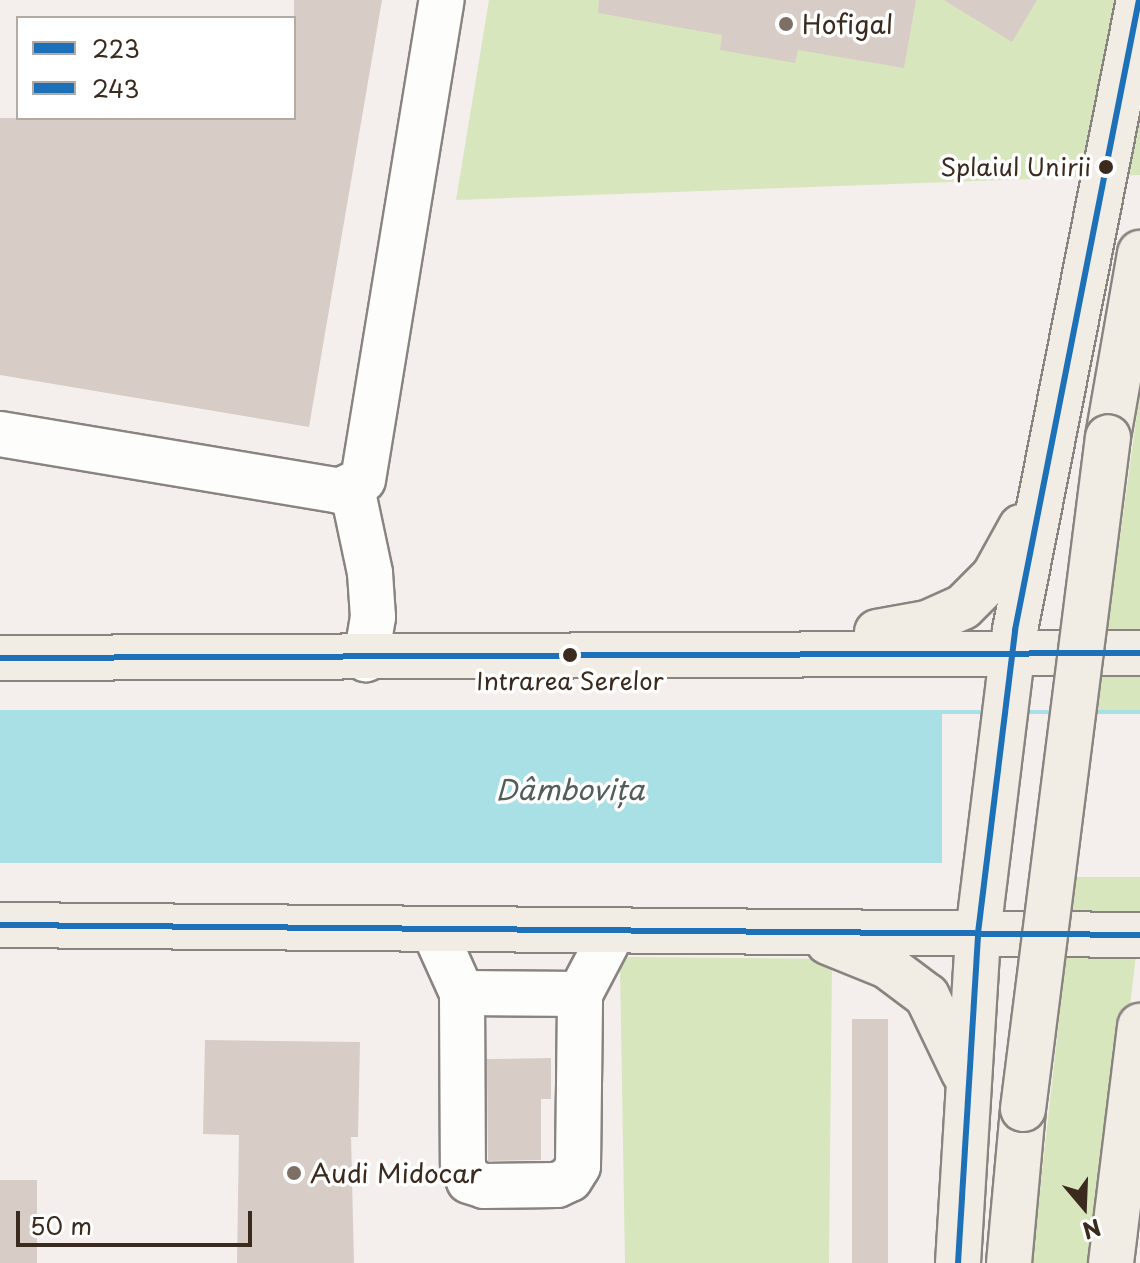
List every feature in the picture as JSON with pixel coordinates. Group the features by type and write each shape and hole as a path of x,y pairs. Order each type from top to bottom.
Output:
{"main road":[{"path":"958,1263 978,933 1011,652 1039,487 1139,0"},
{"path":"1009,1263 1023,1109 1108,437 1140,253"},
{"path":"768,652 906,628 963,607 994,576 1039,487"},
{"path":"0,658 366,659 768,652 1140,653"},
{"path":"0,925 612,933 1140,935"},
{"path":"807,934 887,966 927,996 952,1038 968,1088"},
{"path":"1111,1263 1140,1026"}],"lane":[{"path":"0,434 352,488 363,480 442,0"},
{"path":"352,488 370,573 373,617 366,659"},
{"path":"434,931 462,993 463,1166 469,1181 484,1186 557,1185 570,1179 578,1166 580,994 612,933"},
{"path":"462,993 580,994"}],"green space":[{"path":"489,0 1140,0 1140,175 456,200"},
{"path":"1140,392 1140,921 1100,1263 1032,1263 1081,822"},
{"path":"628,957 832,959 829,1263 625,1263 620,966"}],"water":[{"name":"Dâmbovița","path":"0,710 1140,710 1140,863 0,863"}],"pier":[{"path":"942,714 1140,714 1140,877 942,877"}],"building":[{"path":"294,0 382,0 309,427 0,375 0,118 296,120"},
{"name":"Hofigal","path":"599,0 916,0 904,68 798,50 795,63 720,50 722,35 598,13"},
{"name":"Hofigal","path":"944,0 1037,0 1012,42"},
{"path":"852,1019 888,1019 888,1263 852,1263"},
{"name":"Audi Midocar","path":"205,1040 360,1042 358,1137 351,1137 354,1263 237,1263 239,1135 203,1134"},
{"path":"551,1058 551,1099 541,1099 541,1160 488,1161 487,1059"},
{"path":"0,1180 37,1180 37,1263 0,1263"}],"transit line":[{"name":"243","path":"958,1263 978,933 1015,630 1139,0"},
{"name":"223","path":"0,658 1140,653"},
{"name":"223","path":"0,925 1140,935"}],"place":[{"name":"Hofigal","path":"786,24"},
{"name":"Splaiul Unirii","path":"1106,167"},
{"name":"Intrarea Serelor","path":"570,655"},
{"name":"Audi Midocar","path":"294,1173"}]}
